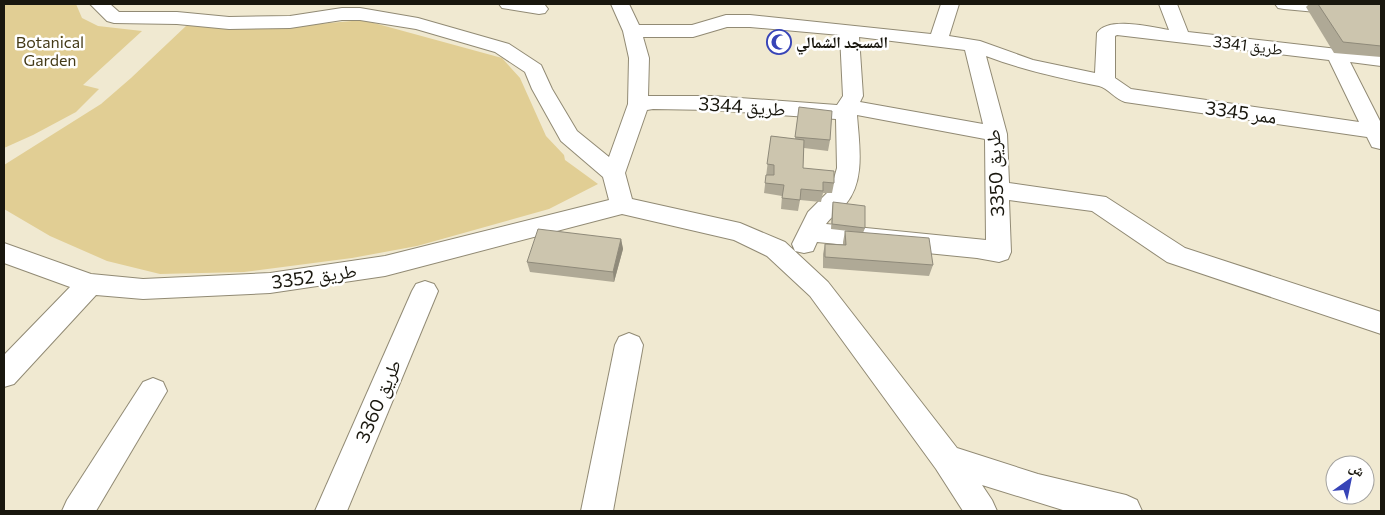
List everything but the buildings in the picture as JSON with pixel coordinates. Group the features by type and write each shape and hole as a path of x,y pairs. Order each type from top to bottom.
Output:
{"street":[{"path":"99,4 114,17 184,11 229,23 290,22 356,11"},
{"path":"508,4 539,9"},
{"path":"620,4 632,31 639,58 638,104 614,173 622,205 740,232 776,249 795,265 820,289 947,459 981,511"},
{"path":"938,41 950,4"},
{"path":"1168,4 1181,37"},
{"path":"1284,4 1381,13"},
{"path":"310,5 356,11 418,24 502,48 534,69 542,89 569,136 614,173"},
{"path":"632,31 693,31 727,12 750,20 973,45 1028,66 1105,80"},
{"name":"طريق 3341","path":"1105,80 1106,33 1115,29 1381,60"},
{"path":"795,265 809,232 822,211 838,198 845,181 847,109 853,96 849,30"},
{"name":"طريق 3350","path":"809,232 977,248 999,252 996,134 973,45"},
{"path":"1336,55 1379,136"},
{"name":"ممر 3345","path":"1105,80 1125,95 1379,136"},
{"name":"طريق 3344","path":"638,104 653,102 712,103 847,109 996,134"},
{"path":"996,190 1098,203 1176,255 1381,323"},
{"name":"طريق 3352","path":"4,253 90,284 144,289 270,283 385,266 622,205"},
{"path":"4,375 90,284"},
{"name":"طريق 3360","path":"331,511 425,291"},
{"path":"597,511 629,345"},
{"path":"78,511 153,391"},
{"path":"947,459 1038,489 1126,511"}],"green space":[{"name":"Botanical Garden","path":"4,4 76,4 82,18 98,26 142,31 83,85 99,89 76,112 4,148"},
{"path":"363,20 502,58 520,78 546,136 564,155 565,160 598,184 549,209 417,246 352,258 244,272 160,274 107,261 50,236 4,209 4,165 101,104 186,26 285,27"}],"place":[{"name":"المسجد الشمالي","path":"779,42"}]}
